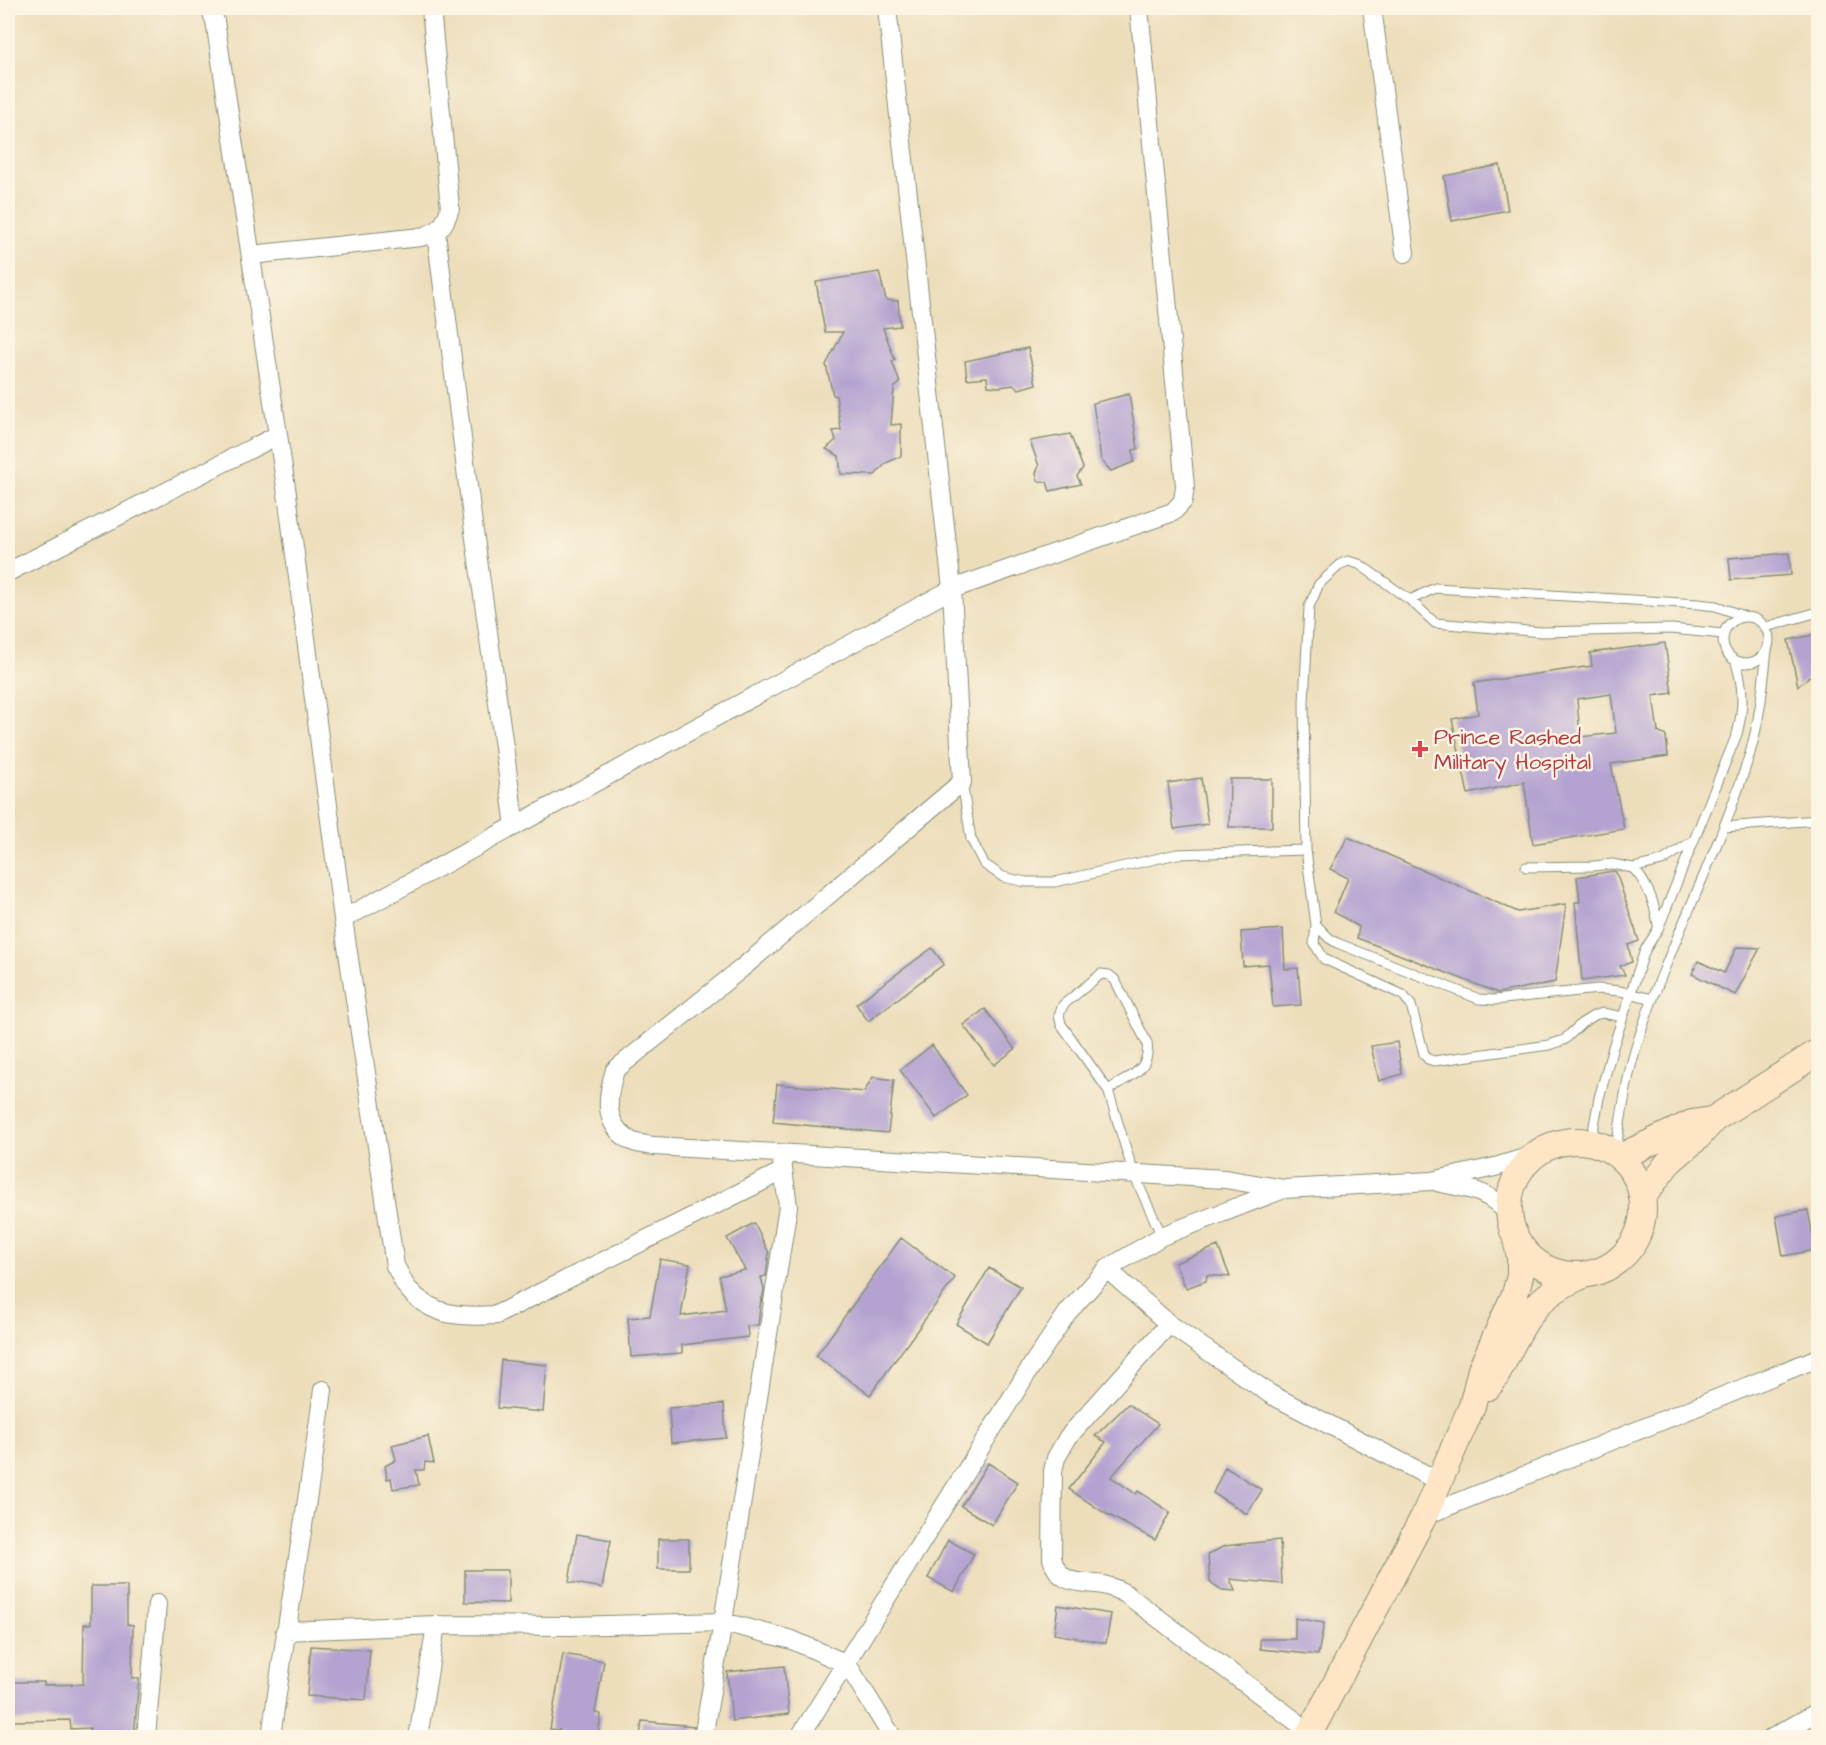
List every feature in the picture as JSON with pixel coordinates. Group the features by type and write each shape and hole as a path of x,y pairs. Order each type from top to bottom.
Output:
{"street":[{"path":"210,8 215,21 278,435 314,686 343,919 395,1266 409,1290 435,1310 465,1317 496,1315 782,1162"},
{"path":"251,255 421,237 436,232 445,222 450,208 431,8"},
{"path":"887,8 952,589 963,782 742,968 615,1070 609,1089 608,1112 620,1132 633,1142 782,1162 1225,1179 1284,1189 1432,1181 1495,1167 1534,1155 1552,1145 1571,1141 1591,1142 1618,1155 1635,1175 1642,1198 1642,1219 1635,1239 1622,1257 1604,1269 1566,1283 1548,1295 1533,1310 1495,1378 1472,1406"},
{"path":"343,919 952,589 1173,512 1183,501 1185,486 1139,8"},
{"path":"1372,8 1405,253"},
{"path":"436,232 472,517 515,826"},
{"path":"8,572 278,435"},
{"path":"1642,1198 1668,1162 1697,1138 1714,1119 1818,1052"},
{"path":"1618,1155 1692,1124 1714,1119"},
{"path":"1168,1324 1068,1437 1056,1458 1051,1490 1054,1568 1067,1580 1106,1586 1126,1594 1308,1735 1424,1515 1472,1406 1482,1369 1515,1294 1520,1276 1520,1257 1512,1225 1511,1192 1519,1171 1534,1155"},
{"path":"703,1737 788,1206 782,1162"},
{"path":"1432,1181 1487,1194 1500,1203 1526,1253 1543,1266 1562,1274 1583,1275"},
{"path":"799,1737 847,1664 1034,1362 1068,1312 1107,1269 1162,1236 1284,1189"},
{"path":"1107,1269 1168,1324 1270,1394 1440,1482"},
{"path":"1424,1515 1818,1358"},
{"path":"271,1737 285,1631 316,1446 323,1390"},
{"path":"146,1737 157,1604"},
{"path":"285,1631 436,1625 568,1626 723,1622 792,1640 847,1664 893,1737"},
{"path":"418,1737 436,1625"},
{"path":"1773,1737 1818,1712"}],"lane":[{"path":"1623,1017 1603,1013 1595,1015 1582,1023 1564,1040 1549,1046 1434,1061 1428,1059 1424,1054 1411,1005 1403,994 1324,959 1314,943 1316,925 1306,850 1304,702 1310,607 1319,584 1341,564 1348,561 1359,564 1410,600 1435,623 1542,632 1671,628 1724,634"},
{"path":"1410,600 1435,588 1698,604 1716,606 1754,618 1766,627 1769,642 1758,719 1750,753 1724,827 1653,999 1633,1058 1618,1155"},
{"path":"1766,627 1818,612"},
{"path":"1591,1142 1601,1090 1644,950 1658,929 1737,734 1743,712 1743,693 1741,678 1734,660 1725,649 1724,634 1732,621 1746,617"},
{"path":"1734,660 1749,663 1757,660 1767,650"},
{"path":"963,782 970,839 984,864 1003,877 1026,882 1055,882 1177,854 1306,850"},
{"path":"1724,827 1818,820"},
{"path":"1526,867 1612,864 1633,868 1662,861 1694,840"},
{"path":"1633,868 1642,877 1651,897 1658,929"},
{"path":"1316,925 1337,943 1479,999 1494,1000 1598,989 1632,993 1653,999"},
{"path":"1108,1090 1142,1069 1149,1055 1147,1043 1115,980 1109,975 1101,974 1063,1005 1059,1015 1061,1024 1108,1090 1134,1175 1162,1236"}],"building":[{"path":"1500,165 1508,210 1452,221 1444,176"},
{"path":"879,272 886,300 898,301 900,326 883,328 895,360 892,361 900,383 894,388 891,425 901,424 901,456 886,463 875,475 841,474 839,456 826,449 836,440 833,431 841,430 836,396 833,395 826,365 843,332 825,332 816,282"},
{"path":"1028,348 1036,384 1019,389 1014,385 988,386 987,377 967,379 965,361"},
{"path":"1129,394 1138,449 1133,450 1134,462 1111,471 1101,460 1093,403"},
{"path":"1070,434 1083,468 1077,476 1081,484 1050,491 1047,482 1038,481 1036,473 1039,466 1030,441"},
{"path":"1789,553 1791,575 1731,580 1729,558"},
{"path":"1818,634 1818,669 1798,686 1788,640"},
{"path":"1665,643 1672,693 1653,696 1658,732 1666,736 1668,756 1611,764 1624,829 1533,844 1524,782 1468,794 1452,719 1478,714 1474,683 1592,666 1590,653","holes":["1611,694 1616,733 1580,737 1577,699"]},
{"path":"1201,778 1208,824 1174,829 1168,783"},
{"path":"1230,779 1272,779 1272,827 1229,827"},
{"path":"1348,837 1518,912 1566,904 1555,982 1498,993 1357,938 1359,927 1334,912 1348,878 1330,869"},
{"path":"1616,872 1639,941 1628,945 1632,962 1620,966 1625,975 1582,981 1575,902 1580,902 1577,877"},
{"path":"1283,929 1285,969 1298,968 1301,1005 1273,1007 1269,964 1243,966 1241,932"},
{"path":"1737,947 1760,948 1735,995 1692,974 1698,961 1724,973"},
{"path":"932,948 944,964 868,1021 856,1004"},
{"path":"985,1009 1015,1049 994,1065 963,1025"},
{"path":"1397,1042 1402,1074 1379,1081 1371,1046"},
{"path":"932,1045 967,1095 936,1118 900,1070"},
{"path":"873,1077 894,1080 888,1133 773,1122 777,1084 864,1092"},
{"path":"1808,1210 1815,1250 1783,1256 1776,1216"},
{"path":"754,1223 769,1253 766,1276 761,1277 764,1289 758,1325 747,1326 748,1337 682,1345 682,1353 631,1357 628,1318 650,1316 660,1259 690,1264 681,1316 726,1310 719,1276 745,1270 727,1238"},
{"path":"901,1238 955,1278 870,1395 816,1356"},
{"path":"1218,1246 1230,1277 1207,1275 1206,1281 1186,1288 1175,1263"},
{"path":"989,1268 1021,1287 987,1343 956,1324"},
{"path":"501,1360 547,1365 543,1412 497,1408"},
{"path":"724,1404 726,1438 671,1443 669,1408"},
{"path":"1128,1404 1158,1424 1111,1477 1136,1494 1138,1491 1170,1512 1155,1540 1103,1512 1069,1489 1106,1442 1095,1436"},
{"path":"428,1436 434,1463 425,1462 424,1470 416,1470 419,1485 393,1489 391,1478 387,1479 385,1466 396,1460 392,1445"},
{"path":"988,1463 1018,1482 992,1525 961,1506"},
{"path":"1225,1467 1262,1490 1247,1514 1213,1493"},
{"path":"577,1534 611,1540 602,1588 569,1582"},
{"path":"658,1539 689,1539 689,1569 658,1569"},
{"path":"948,1540 974,1554 954,1592 928,1578"},
{"path":"1280,1540 1282,1584 1230,1579 1235,1591 1222,1590 1210,1582 1208,1555 1224,1546"},
{"path":"465,1570 508,1570 508,1603 465,1602"},
{"path":"91,1586 127,1586 127,1624 133,1625 132,1678 139,1678 134,1737 89,1737 90,1728 71,1729 70,1720 13,1721 13,1682 44,1682 44,1685 83,1684 84,1624 91,1624"},
{"path":"1058,1605 1111,1614 1106,1643 1054,1634"},
{"path":"1295,1618 1324,1623 1318,1655 1260,1649 1260,1639 1295,1639"},
{"path":"311,1646 370,1650 366,1700 307,1696"},
{"path":"563,1654 604,1661 595,1713 601,1714 598,1737 559,1737 560,1730 550,1729"},
{"path":"784,1666 789,1714 732,1721 727,1672"},
{"path":"642,1721 694,1726 692,1737 640,1737"}],"place":[{"name":"Prince Rashed Military Hospital","path":"1420,749"}]}
